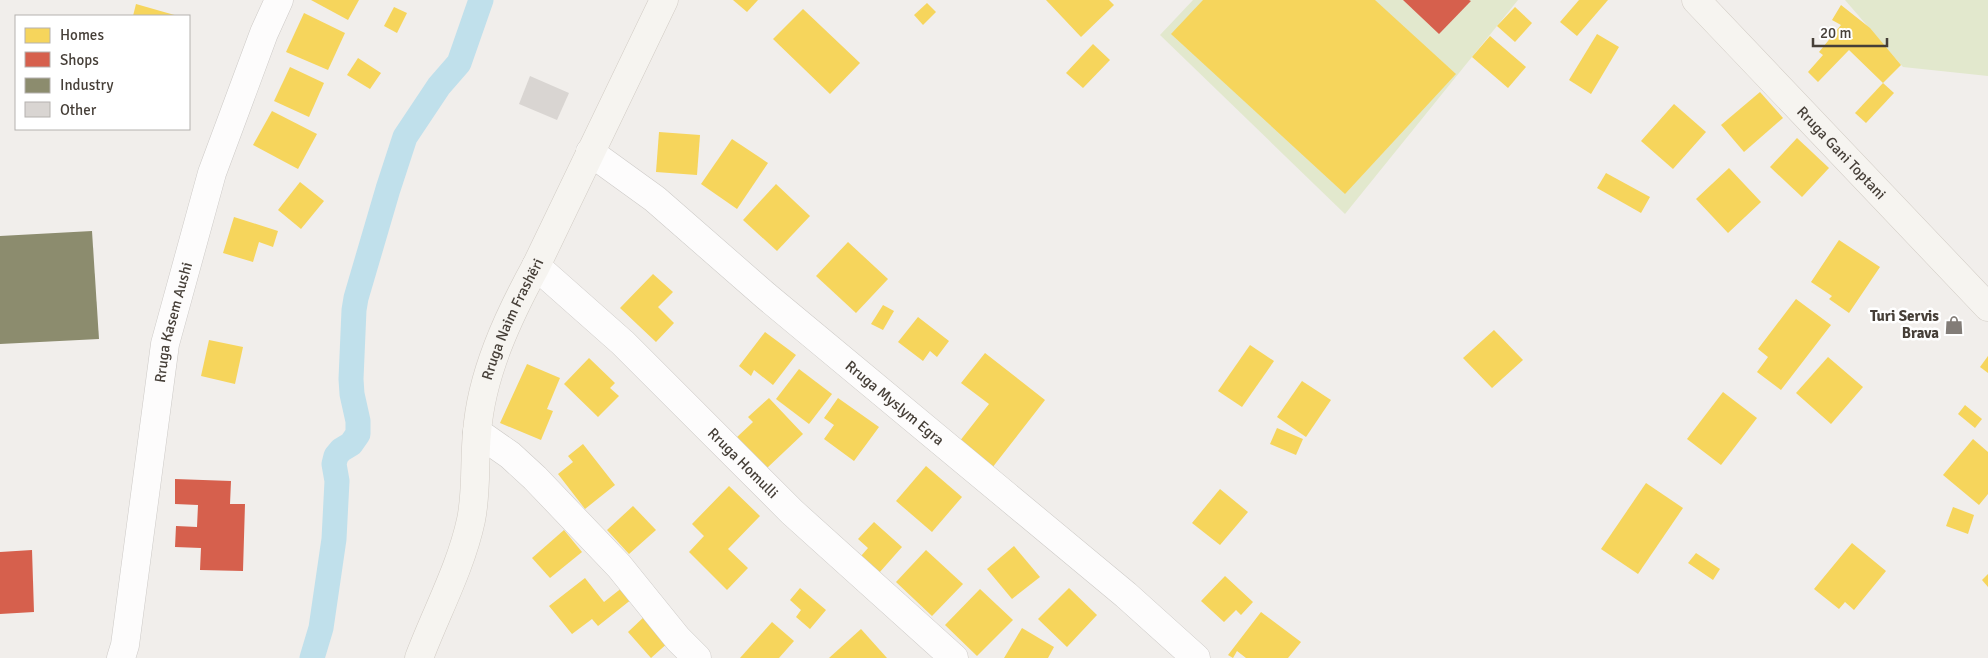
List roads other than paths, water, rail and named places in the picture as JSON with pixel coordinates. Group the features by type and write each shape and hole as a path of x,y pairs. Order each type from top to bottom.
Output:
{"street":[{"name":"Rruga Kasem Aushi","path":"121,658 125,645 165,344 212,173 264,32 279,0"},
{"name":"Rruga Naim Frashëri","path":"419,658 464,545 471,519 477,432 484,388 499,346 514,306 536,266 664,0"},
{"name":"Rruga Gani Toptani","path":"1696,0 1988,306"},
{"name":"Rruga Myslym Egra","path":"590,152 655,199 766,296 1126,595 1196,658"},
{"name":"Rruga Homulli","path":"536,266 623,343 792,512 954,658"},
{"path":"477,432 510,455 535,478 619,566 678,639 697,658"}],"waterway":[{"path":"312,658 321,628 334,539 337,481 334,464 336,456 341,450 351,444 358,434 358,421 351,379 356,298 405,137 439,86 459,63 481,0"}],"place":[{"name":"Turi Servis Brava","path":"1954,325"}]}
